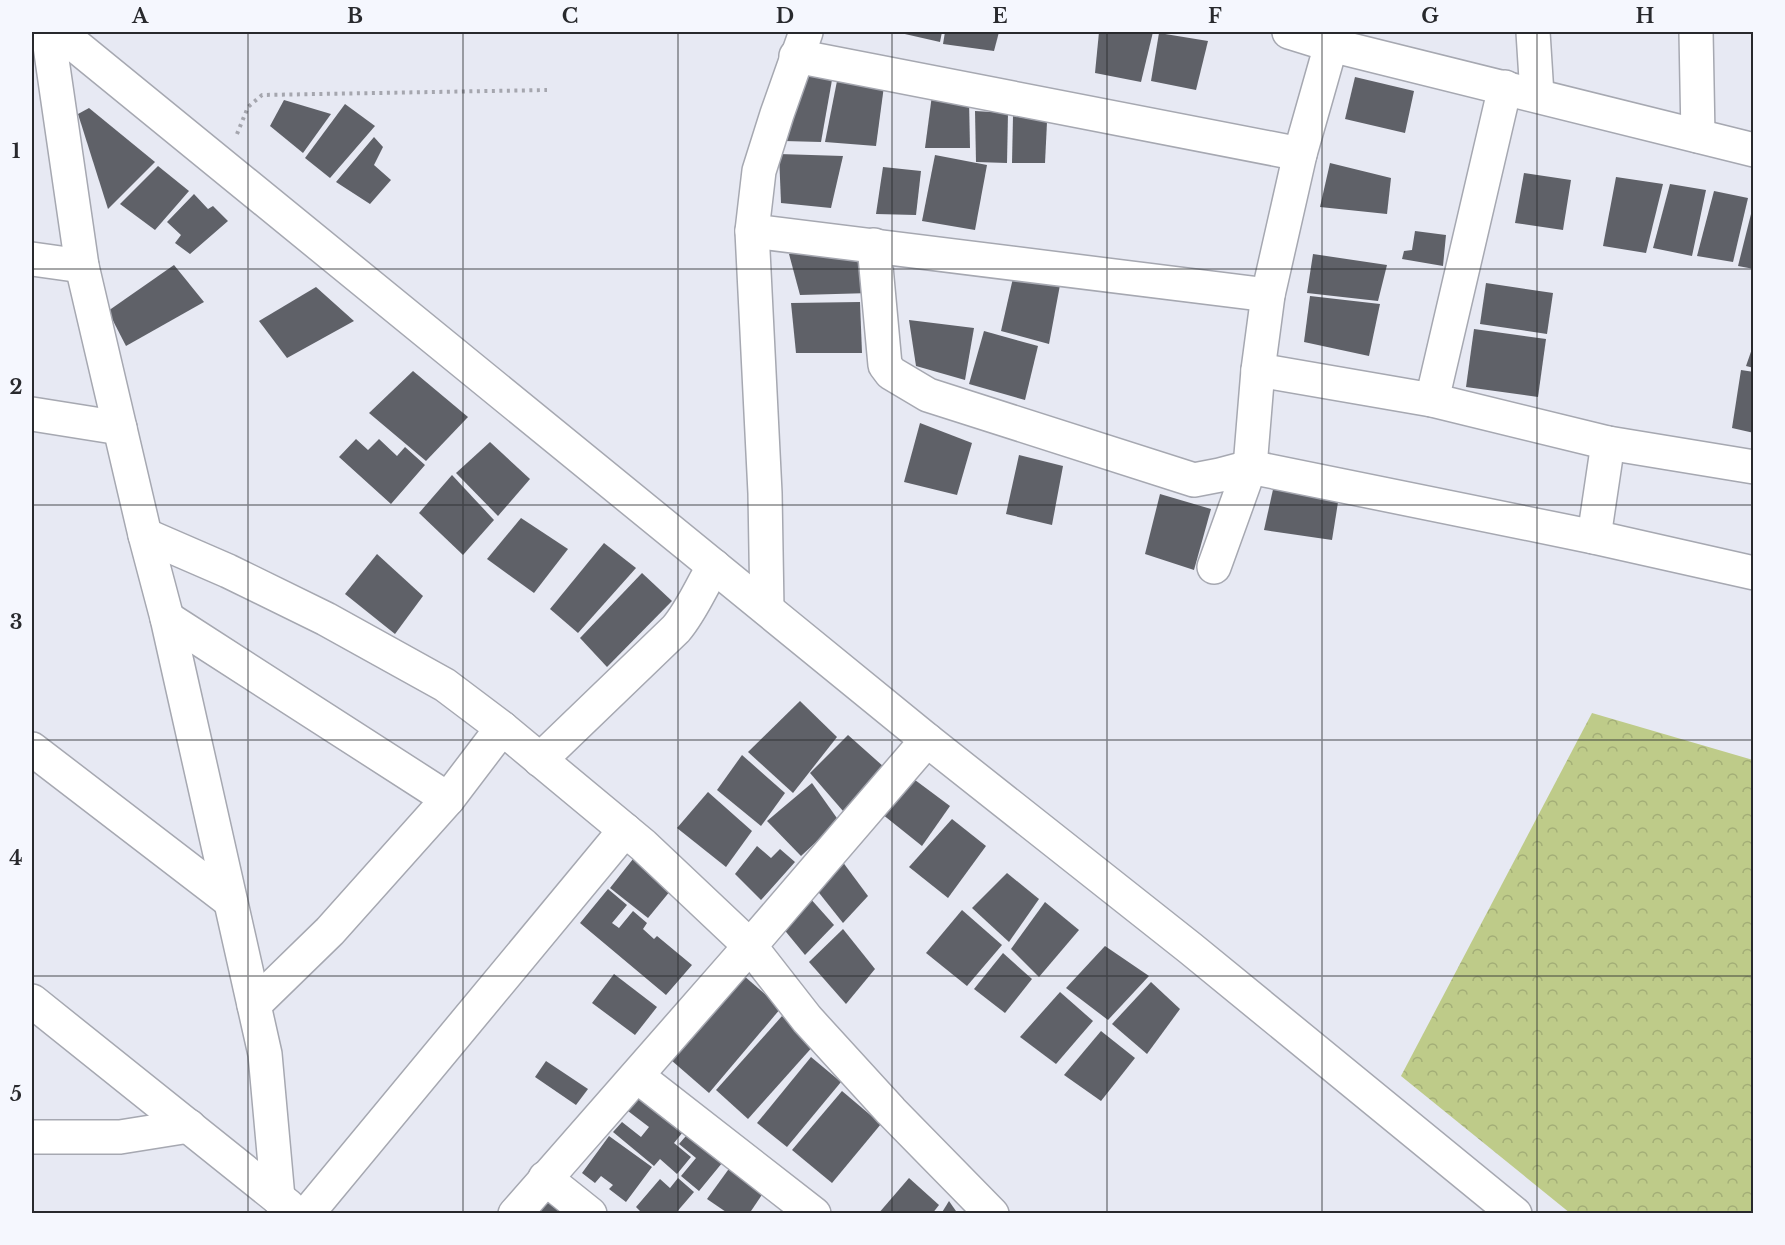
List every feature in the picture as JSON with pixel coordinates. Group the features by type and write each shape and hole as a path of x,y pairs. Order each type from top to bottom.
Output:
{"street":[{"path":"1289,32 1331,45 1754,150"},
{"path":"1533,32 1537,95"},
{"path":"1696,32 1698,136"},
{"path":"47,38 227,169 927,740 1181,941 1515,1214"},
{"path":"47,38 82,266 145,535 167,618 265,1054 287,1206"},
{"path":"767,609 765,493 752,231 759,171 801,44 1300,154"},
{"path":"1214,567 1250,467 1258,369 1268,295 1300,154 1331,45"},
{"path":"1431,400 1505,87"},
{"path":"752,231 1268,295"},
{"path":"874,245 885,365 891,373 928,395 1194,480 1220,476 1250,467 1594,537 1754,573"},
{"path":"32,259 82,266"},
{"path":"1258,369 1431,400 1608,443 1754,467"},
{"path":"32,414 120,428"},
{"path":"1594,537 1608,443"},
{"path":"145,535 326,619 445,686 502,728 625,830 750,946 807,1019 891,1111 992,1214"},
{"path":"540,760 676,629 687,615 714,566"},
{"path":"167,618 448,799"},
{"path":"254,1005 330,931 448,799 502,728"},
{"path":"515,1214 927,740"},
{"path":"33,745 230,901"},
{"path":"307,1214 625,830"},
{"path":"32,1001 287,1206"},
{"path":"637,1076 814,1214"},
{"path":"32,1137 120,1137 189,1126"},
{"path":"545,1178 590,1214"}],"path":[{"path":"227,169 238,127 248,106 262,95 547,90"}],"green space":[{"path":"1592,713 1753,760 1753,1213 1570,1213 1401,1076"}],"building":[{"path":"896,32 942,32 940,42"},
{"path":"945,32 999,32 994,51 943,44"},
{"path":"1099,32 1153,32 1141,82 1095,73"},
{"path":"1159,33 1208,41 1196,90 1151,81"},
{"path":"801,75 832,80 821,142 784,141"},
{"path":"1355,77 1414,91 1405,133 1345,119"},
{"path":"837,81 884,86 876,146 825,142"},
{"path":"932,95 969,100 970,148 925,148"},
{"path":"284,100 331,114 303,153 270,126"},
{"path":"345,104 375,126 330,178 305,158"},
{"path":"89,108 155,162 108,209 78,114"},
{"path":"975,111 1008,113 1007,163 976,162"},
{"path":"1013,116 1047,122 1045,163 1012,163"},
{"path":"374,137 383,147 374,165 391,180 370,204 336,182"},
{"path":"779,154 843,156 831,208 781,203"},
{"path":"935,155 987,165 975,230 922,221"},
{"path":"1330,163 1391,178 1387,214 1320,207"},
{"path":"158,166 189,191 155,230 120,204"},
{"path":"883,167 921,171 916,215 876,214"},
{"path":"1524,173 1571,180 1563,230 1515,223"},
{"path":"1616,177 1663,184 1646,253 1603,246"},
{"path":"1670,184 1706,190 1692,256 1653,248"},
{"path":"1714,191 1748,198 1733,262 1697,256"},
{"path":"194,194 208,209 213,206 228,221 190,254 175,243 181,235 167,222"},
{"path":"1754,207 1754,269 1738,266"},
{"path":"1415,231 1446,235 1443,266 1402,259 1404,251 1412,250"},
{"path":"866,252 871,293 800,295 789,254"},
{"path":"1313,254 1387,265 1378,301 1307,293"},
{"path":"174,265 204,302 126,346 108,311"},
{"path":"1013,278 1060,285 1049,344 1001,331"},
{"path":"1486,283 1553,293 1547,334 1480,324"},
{"path":"316,287 354,321 287,358 259,321"},
{"path":"1310,296 1380,304 1369,356 1304,342"},
{"path":"860,302 862,353 796,353 791,303"},
{"path":"909,320 974,328 965,380 916,366"},
{"path":"1474,329 1546,339 1538,397 1466,387"},
{"path":"984,331 1038,346 1025,400 969,384"},
{"path":"1754,343 1754,368 1746,366"},
{"path":"1741,370 1754,372 1754,433 1732,428"},
{"path":"413,371 468,417 426,461 369,413"},
{"path":"920,423 972,443 957,495 904,482"},
{"path":"356,439 368,450 379,439 397,456 405,447 425,465 391,504 339,457"},
{"path":"490,442 530,479 498,516 456,473"},
{"path":"1019,455 1063,466 1052,525 1006,514"},
{"path":"452,475 494,520 463,555 419,513"},
{"path":"1274,485 1339,496 1332,540 1264,530"},
{"path":"1160,494 1211,509 1194,570 1145,554"},
{"path":"521,518 568,549 534,593 487,559"},
{"path":"604,543 636,568 578,633 550,609"},
{"path":"377,554 423,596 395,634 345,594"},
{"path":"642,573 672,601 607,667 580,638"},
{"path":"800,701 837,737 793,793 748,752"},
{"path":"848,735 884,767 843,811 810,773"},
{"path":"742,755 785,793 761,826 717,790"},
{"path":"911,777 950,806 922,846 882,814"},
{"path":"812,783 839,821 801,856 767,821"},
{"path":"708,792 752,831 726,867 677,828"},
{"path":"952,819 986,846 948,898 909,867"},
{"path":"757,846 771,858 780,849 795,862 761,900 735,874"},
{"path":"633,859 671,890 648,918 610,888"},
{"path":"842,861 868,896 843,923 812,884"},
{"path":"1007,873 1039,899 1009,942 972,908"},
{"path":"608,889 627,905 612,923 619,928 633,911 647,923 643,929 654,939 657,936 692,965 666,995 580,923"},
{"path":"809,897 834,925 805,955 782,927"},
{"path":"1045,902 1079,930 1039,977 1011,949"},
{"path":"962,910 1002,945 967,986 926,953"},
{"path":"843,929 875,969 846,1004 809,962"},
{"path":"1105,946 1149,976 1108,1020 1066,988"},
{"path":"1003,953 1032,979 1005,1013 974,989"},
{"path":"614,974 657,1007 635,1035 592,1003"},
{"path":"743,975 781,1008 709,1093 671,1060"},
{"path":"1151,982 1180,1009 1147,1054 1112,1024"},
{"path":"1060,992 1093,1021 1056,1064 1020,1037"},
{"path":"782,1016 815,1044 748,1119 716,1090"},
{"path":"1101,1031 1135,1058 1101,1101 1064,1075"},
{"path":"811,1057 841,1082 787,1147 757,1123"},
{"path":"546,1061 588,1089 576,1105 535,1077"},
{"path":"842,1091 881,1124 832,1183 792,1150"},
{"path":"639,1097 687,1127 674,1143 691,1157 677,1174 660,1159 654,1166 613,1132 622,1122 641,1137 649,1127 628,1111"},
{"path":"692,1129 727,1157 699,1191 681,1176 696,1158 679,1144"},
{"path":"609,1136 652,1167 626,1202 609,1189 613,1185 601,1176 595,1183 582,1173"},
{"path":"736,1159 770,1183 749,1214 729,1214 707,1199"},
{"path":"678,1178 694,1192 675,1214 643,1214 636,1207 660,1179 670,1188"},
{"path":"909,1178 939,1205 932,1214 878,1214"},
{"path":"556,1190 582,1214 534,1214"},
{"path":"949,1201 958,1214 941,1214"}]}
